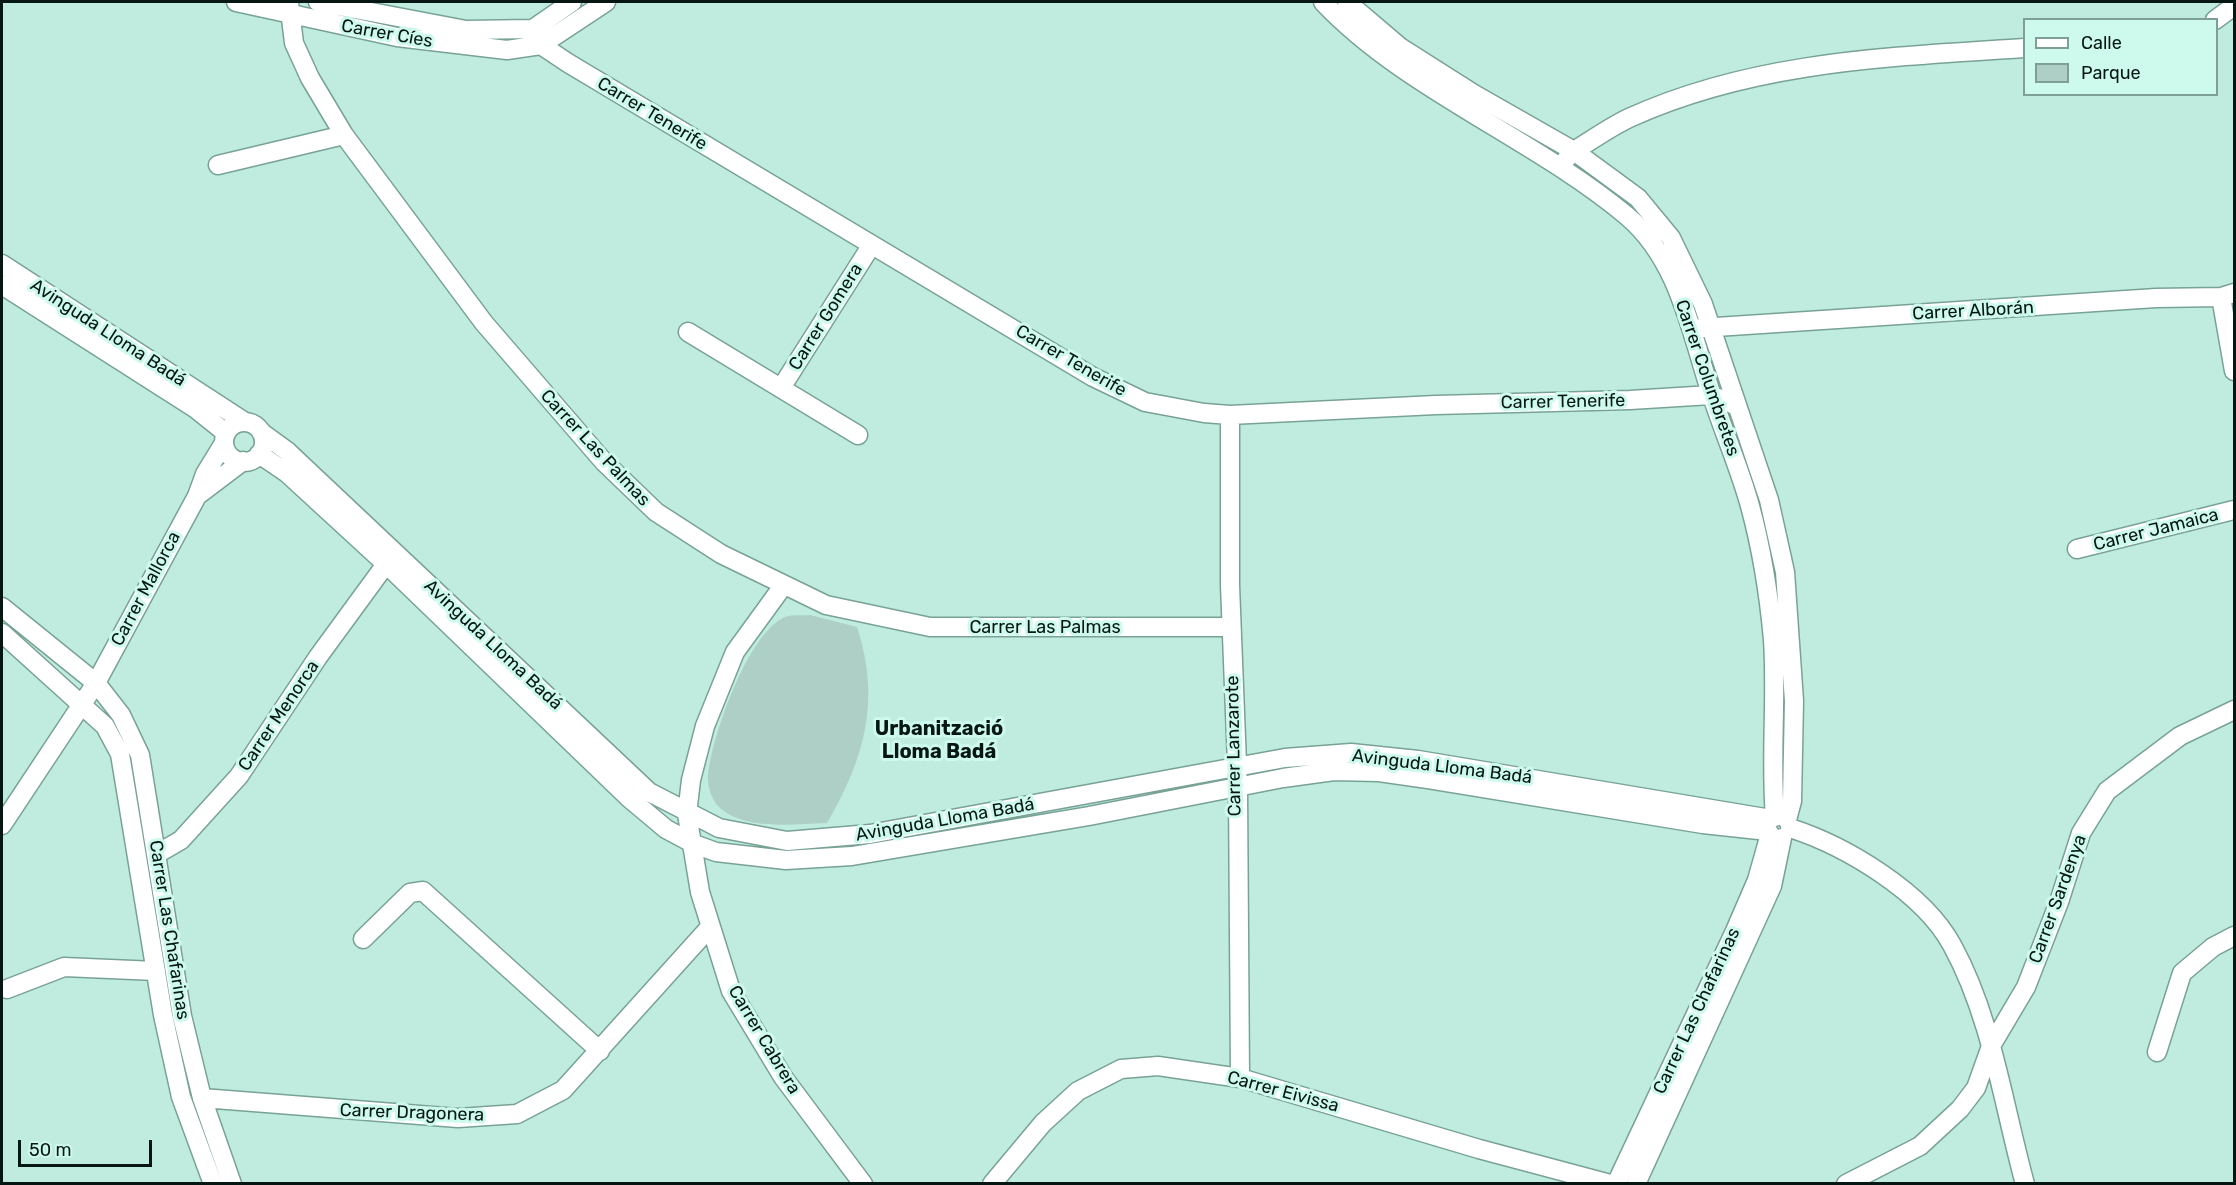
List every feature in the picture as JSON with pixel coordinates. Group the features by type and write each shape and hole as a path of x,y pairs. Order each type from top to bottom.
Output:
{"street":[{"name":"Carrer Cíes","path":"236,2 289,8 397,37 460,46 507,50 537,37"},
{"name":"Carrer Cíes","path":"318,2 466,30 537,37"},
{"path":"537,37 572,2"},
{"path":"537,37 606,2"},
{"name":"Carrer Columbretes","path":"1323,2 1364,39 1438,91 1560,166 1629,218 1664,259 1702,328 1737,406 1769,500 1785,572 1794,701 1792,801 1778,827"},
{"name":"Carrer Columbretes","path":"1347,2 1400,47 1474,94 1574,151 1638,198 1671,238 1703,304 1702,328 1711,394 1750,506 1765,570 1773,640 1778,827"},
{"path":"2218,18 2235,6"},
{"name":"Carrer Las Palmas","path":"289,8 294,43 310,78 344,135 484,322 604,462 656,512 722,554 783,586 826,605 930,627 1230,627"},
{"name":"Carrer Tenerife","path":"537,37 871,246 1094,377 1145,402 1204,414 1230,415 1436,405 1630,400 1711,394"},
{"path":"1560,166 1574,151 1627,119 1700,90 1774,71 1868,58 2023,48"},
{"path":"218,165 344,135"},
{"name":"Carrer Gomera","path":"781,388 871,246"},
{"name":"Avinguda Lloma Badá","path":"2,264 287,451 650,792 687,814 719,828 787,841 870,834 1285,758 1352,753 1429,762 1778,827"},
{"name":"Avinguda Lloma Badá","path":"2,285 196,409 225,438"},
{"path":"2228,295 2235,371"},
{"name":"Carrer Alborán","path":"1702,328 2228,295"},
{"path":"688,332 858,435"},
{"path":"1711,394 1737,406"},
{"name":"Carrer Lanzarote","path":"1230,415 1230,627 1238,789 1240,1078"},
{"path":"234,424 253,427 264,443 251,458 232,457 225,438 234,424"},
{"name":"Carrer Mallorca","path":"2,825 96,683 197,496 205,474 225,438"},
{"name":"Avinguda Lloma Badá","path":"251,458 287,473 386,564 629,798 666,829 694,844 716,852 786,860 852,856 1238,789 1283,778 1334,771 1379,772 1703,824 1778,827"},
{"name":"Carrer Mallorca","path":"197,496 251,458"},
{"name":"Carrer Jamaica","path":"2077,549 2235,510"},
{"name":"Carrer Menorca","path":"157,854 181,840 239,776 318,657 386,564"},
{"name":"Carrer Cabrera","path":"783,586 735,652 705,726 691,780 687,814 694,844 700,892 731,991 783,1077 863,1184"},
{"path":"2,607 96,683"},
{"path":"2,633 81,707"},
{"name":"Carrer Las Chafarinas","path":"96,683 121,715 140,755 182,1016 202,1098 232,1184"},
{"name":"Carrer Las Chafarinas","path":"81,707 105,726 120,754 156,971 181,1097 213,1184"},
{"name":"Carrer Sardenya","path":"1846,1184 1920,1146 1960,1109 1976,1088 1991,1046 2026,987 2059,902 2081,833 2107,791 2180,736 2235,710"},
{"path":"1778,827 1823,839 1872,867 1914,898 1951,943 1972,987 1991,1046 2025,1184"},
{"name":"Carrer Las Chafarinas","path":"1616,1184 1757,880 1778,827"},
{"name":"Carrer Las Chafarinas","path":"1636,1184 1772,886 1778,827"},
{"path":"363,939 410,893 423,891 600,1051"},
{"name":"Carrer Dragonera","path":"202,1098 458,1118 517,1114 563,1090 710,927"},
{"path":"2157,1052 2182,973 2213,947 2235,936"},
{"path":"7,989 64,967 156,971"},
{"name":"Carrer Eivissa","path":"992,1184 1043,1123 1078,1091 1121,1070 1158,1066 1240,1078 1479,1149 1610,1184"}],"green space":[{"path":"810,615 857,627 868,679 868,704 860,752 827,823 786,825 743,820 720,808 712,797 708,775 716,737 745,665 770,628 786,617"}],"district":[{"name":"Urbanització Lloma Badá","path":"939,740"}]}
